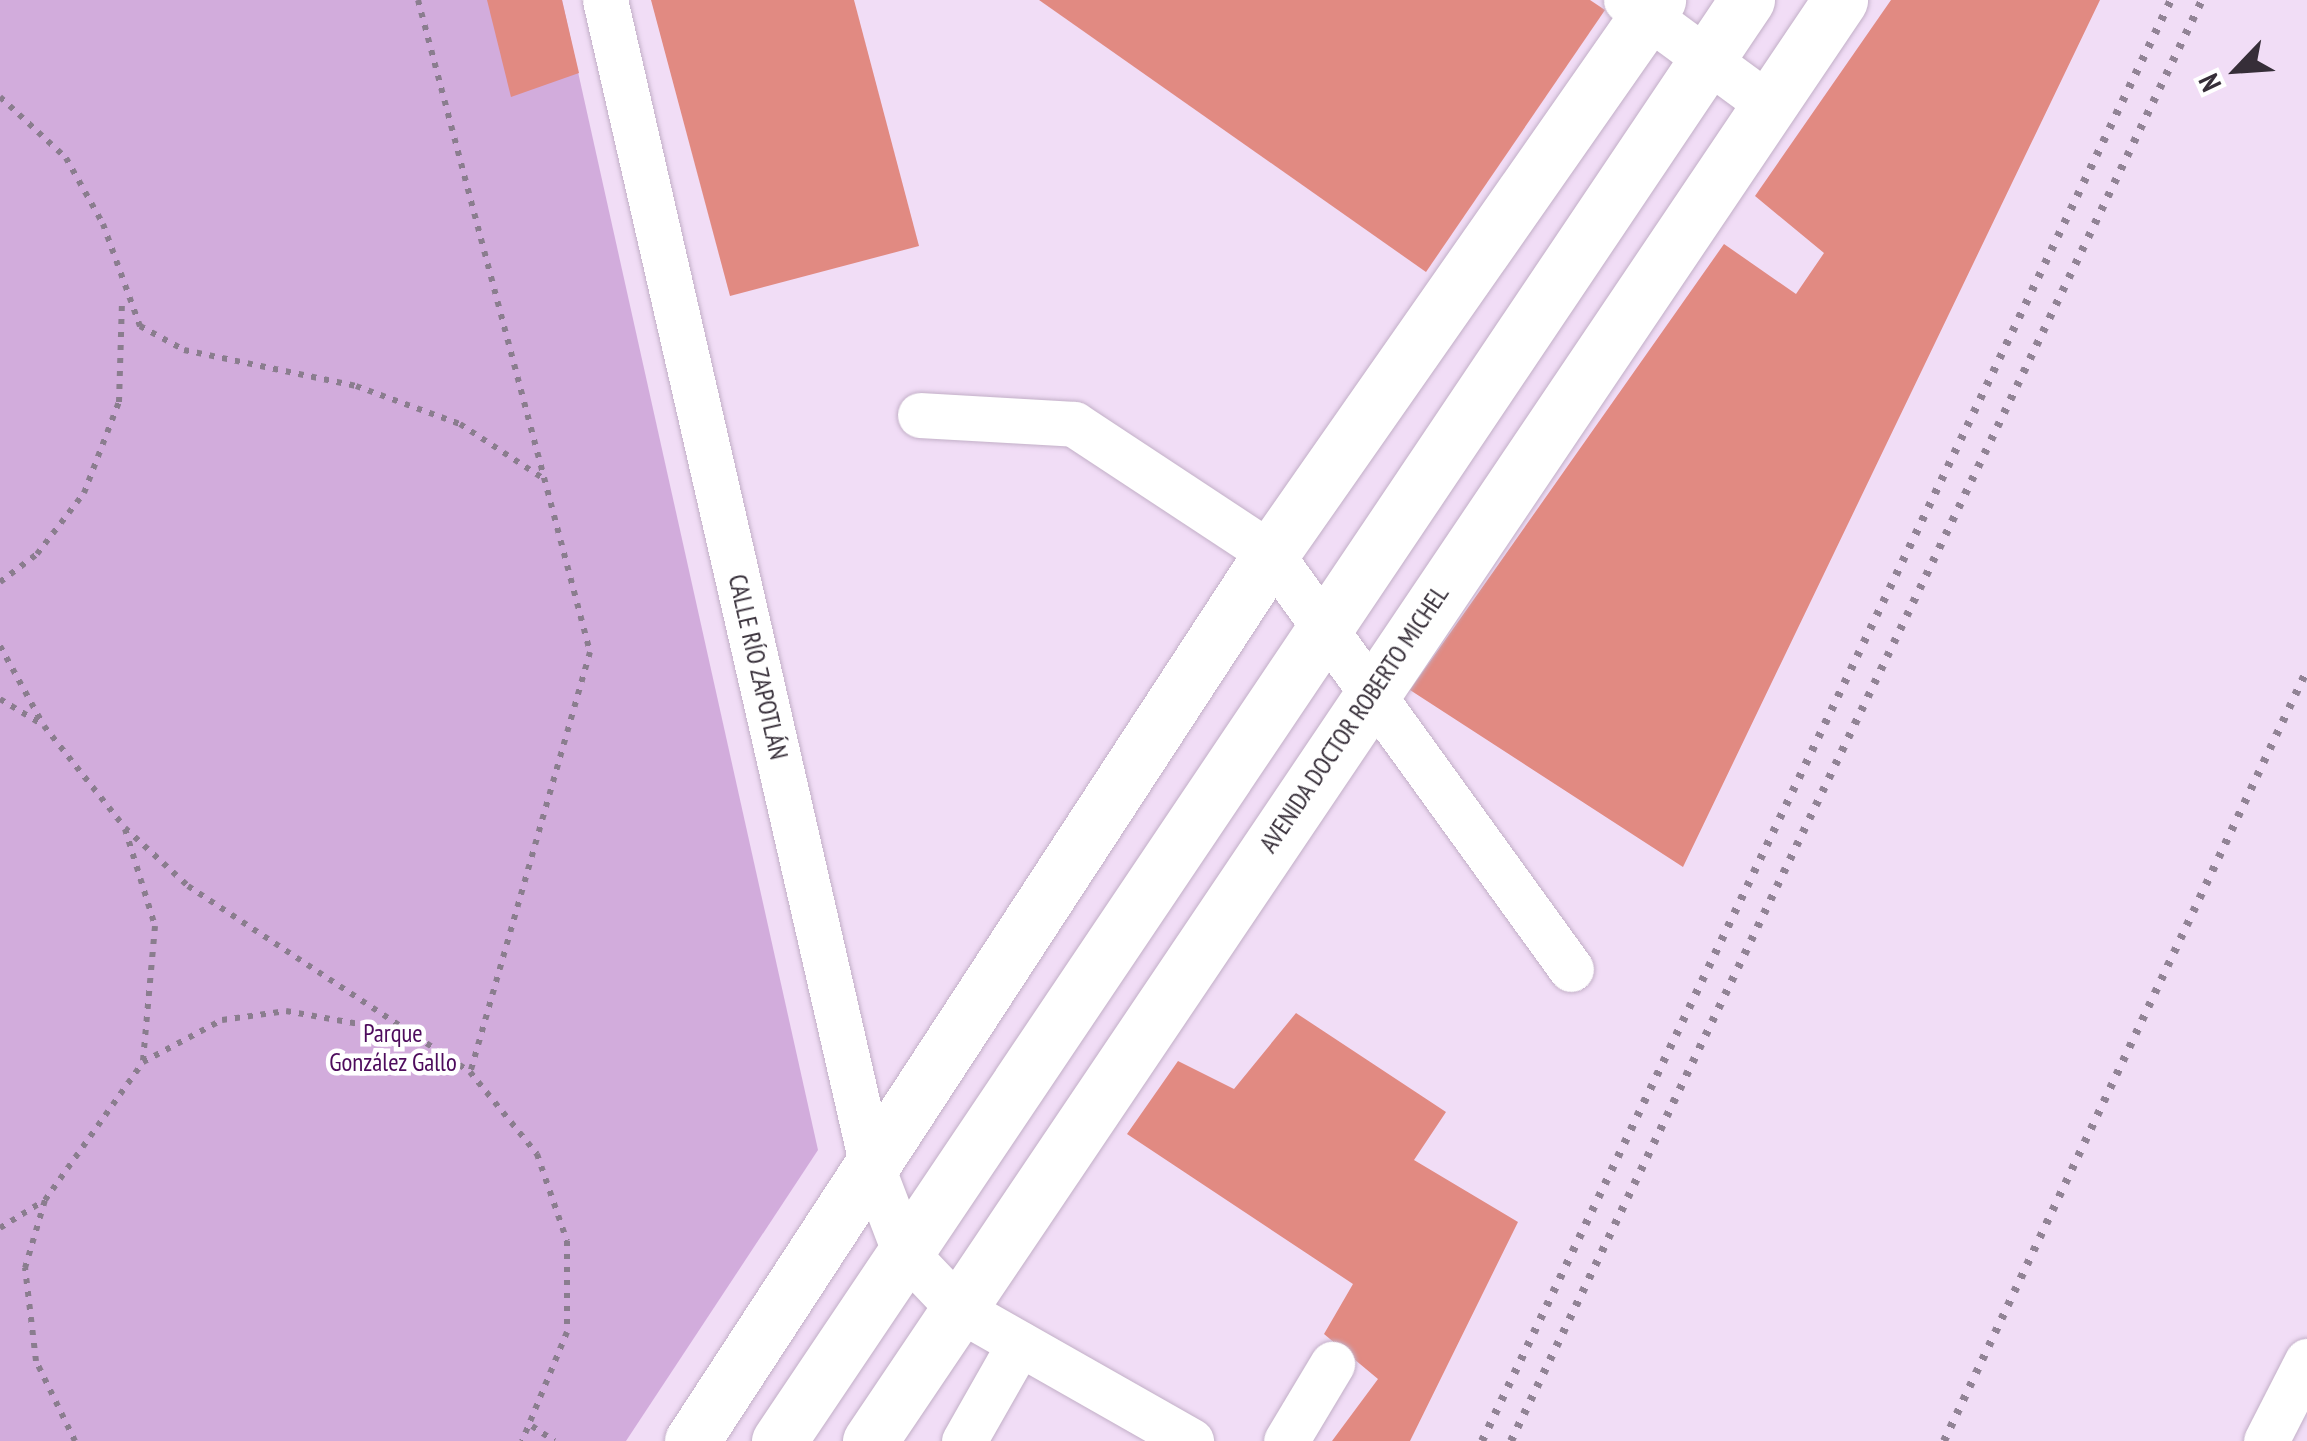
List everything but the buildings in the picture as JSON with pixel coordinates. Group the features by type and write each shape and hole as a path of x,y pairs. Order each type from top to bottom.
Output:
{"main road":[{"path":"779,1441 1556,290 1746,0"},
{"name":"AVENIDA DOCTOR ROBERTO MICHEL","path":"870,1441 1840,0"},
{"path":"692,1441 1271,554 1495,243 1644,5"},
{"path":"1495,243 1613,337"},
{"path":"1151,887 1217,921"}],"street":[{"name":"CALLE RÍO ZAPOTLÁN","path":"606,0 872,1167 904,1251 959,1310 1190,1441"},
{"path":"1644,5 1706,60 1769,105"},
{"path":"920,415 1074,424 1271,554 1330,625 1571,969"},
{"path":"964,1441 1020,1344"},
{"path":"2266,1441 2307,1361"},
{"path":"1286,1441 1332,1364"}],"path":[{"path":"418,0 590,652 470,1072"},
{"path":"0,97 66,158 102,224 122,296 140,326 184,350 356,386 460,424 544,478"},
{"path":"0,582 37,554 84,494 118,402 122,296"},
{"path":"0,646 44,726 125,828 188,886 470,1072 538,1154 567,1241 567,1332 532,1426 521,1441"},
{"path":"0,699 44,726"},
{"path":"125,828 155,926 142,1062"},
{"path":"75,1441 36,1361 25,1268 44,1200 142,1062 222,1020 286,1010 404,1032"},
{"path":"0,1228 44,1200"},
{"path":"532,1426 554,1441"}],"green space":[{"name":"Parque González Gallo","path":"0,0 562,0 818,1150 626,1441 0,1441"}],"railway":[{"path":"1482,1441 2171,0"},
{"path":"1511,1441 2202,0"},
{"path":"1944,1441 2307,670"}]}
